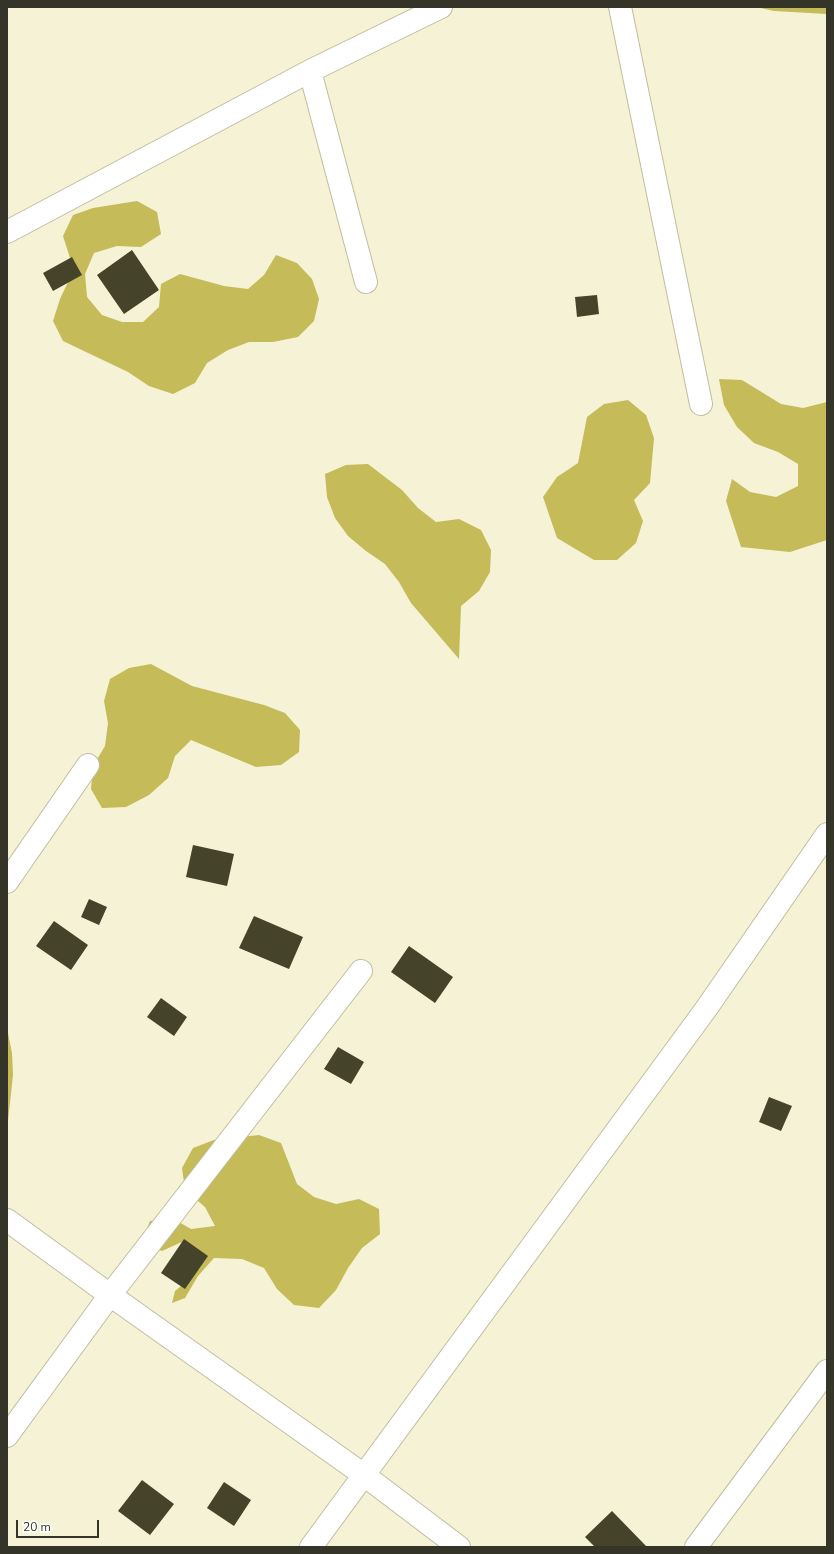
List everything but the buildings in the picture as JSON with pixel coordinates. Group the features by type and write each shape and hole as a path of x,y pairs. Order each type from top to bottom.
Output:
{"street":[{"path":"7,232 310,71 441,7"},
{"path":"620,7 702,404"},
{"path":"310,71 366,282"},
{"path":"7,882 88,765"},
{"path":"311,1547 706,1009 827,834"},
{"path":"7,1436 110,1295 361,971"},
{"path":"7,1220 364,1475 459,1547"},
{"path":"696,1547 827,1371"}],"shaded area":[{"path":"756,7 827,7 827,14 774,11"},
{"path":"137,201 157,212 161,234 141,247 117,246 94,253 85,274 87,297 102,315 122,322 143,322 159,307 161,284 180,274 224,286 248,289 264,275 276,255 297,263 312,279 319,299 314,321 298,337 273,342 249,342 228,350 207,363 195,383 173,394 149,386 128,372 63,341 53,321 60,299 69,280 70,258 63,236 73,215 93,208"},
{"path":"719,379 742,380 781,404 803,408 827,402 827,540 790,552 741,547 726,501 732,479 750,492 776,497 798,486 798,464 778,452 754,443 737,427 724,405"},
{"path":"628,400 646,415 654,438 650,483 634,500 643,521 636,543 617,560 594,560 557,538 543,497 557,477 578,463 587,417 604,404"},
{"path":"368,464 402,490 418,508 436,522 459,519 481,530 491,550 490,572 479,591 461,606 459,659 411,603 399,582 385,564 348,536 335,518 327,497 325,474 346,465"},
{"path":"151,664 192,686 264,705 285,713 300,730 299,752 281,765 256,767 191,740 175,756 168,778 149,795 126,807 102,808 91,789 93,766 105,746 108,723 104,701 110,679 129,668"},
{"path":"7,1028 12,1053 13,1075 7,1130"},
{"path":"259,1135 281,1143 297,1184 314,1197 336,1204 359,1199 379,1209 380,1234 362,1248 348,1268 336,1290 319,1308 294,1305 277,1289 264,1268 242,1259 214,1258 198,1276 185,1298 172,1303 175,1291 192,1277 184,1241 162,1251 141,1243 150,1221 172,1218 191,1229 215,1226 205,1207 185,1190 182,1168 193,1148 214,1140"}]}
